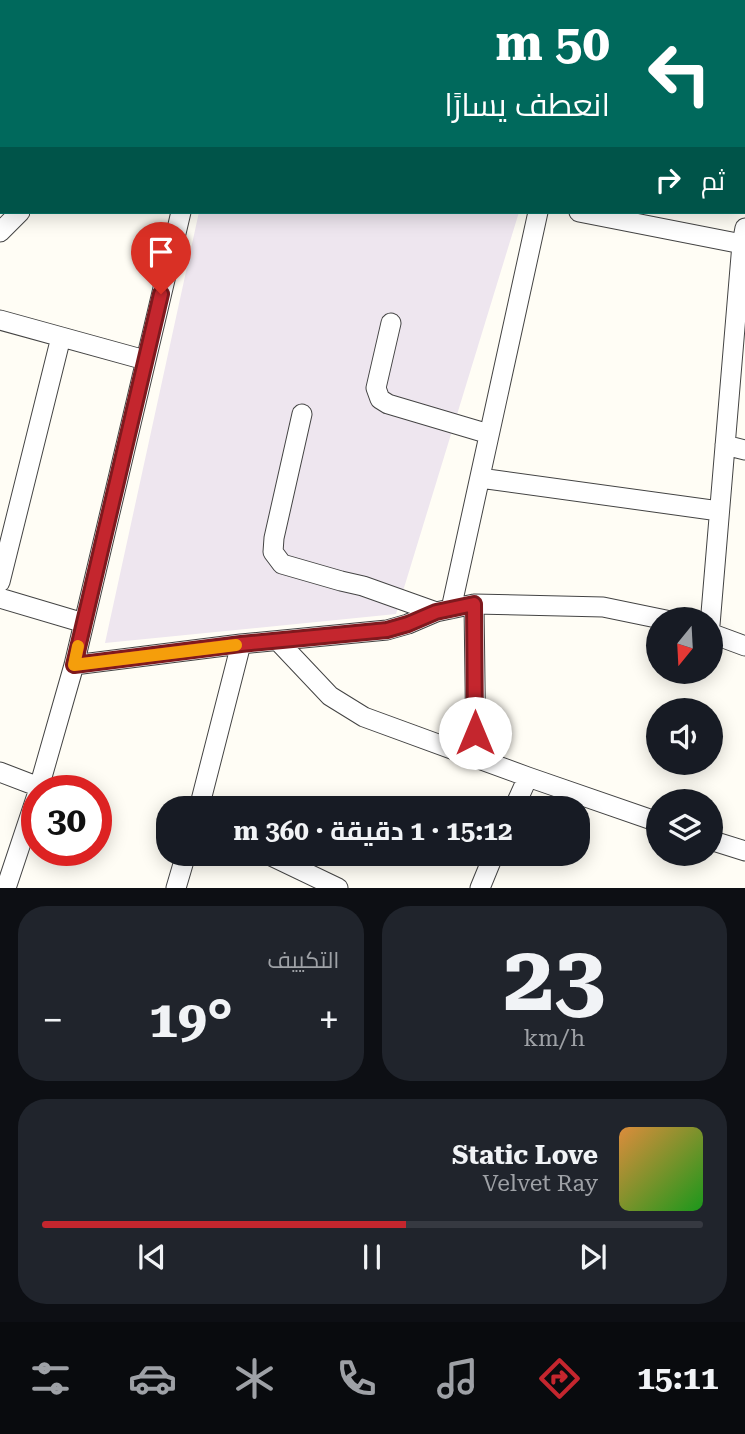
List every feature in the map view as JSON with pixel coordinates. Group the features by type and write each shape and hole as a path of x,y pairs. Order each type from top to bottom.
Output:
{"street":[{"path":"0,232 18,214"},
{"path":"43,775 74,665 181,214"},
{"path":"443,610 480,478 538,214"},
{"path":"593,214 743,236 711,607"},
{"path":"0,320 145,360"},
{"path":"391,323 376,388 380,398 388,404 489,434"},
{"path":"0,582 61,337"},
{"path":"302,414 273,552 282,564 443,610"},
{"path":"725,445 745,450"},
{"path":"480,478 719,511"},
{"path":"0,598 84,622"},
{"path":"74,665 241,644 387,630 443,610 474,604 603,607 646,616"},
{"path":"474,604 476,758"},
{"path":"723,638 745,646"},
{"path":"278,641 330,696 364,718 646,818"},
{"path":"202,796 241,644"},
{"path":"0,772 21,782"},
{"path":"519,796 528,777"},
{"path":"6,888 21,843"},
{"path":"723,844 745,851"},
{"path":"176,888 182,866"},
{"path":"292,866 338,888"},
{"path":"480,888 490,866"}],"shaded area":[{"path":"199,214 518,214 396,614 105,643"}],"slow traffic":[{"path":"78,646 74,665 236,645"}],"route":[{"path":"161,294 74,665 241,644 387,630 436,612 474,604 475,733"}]}
